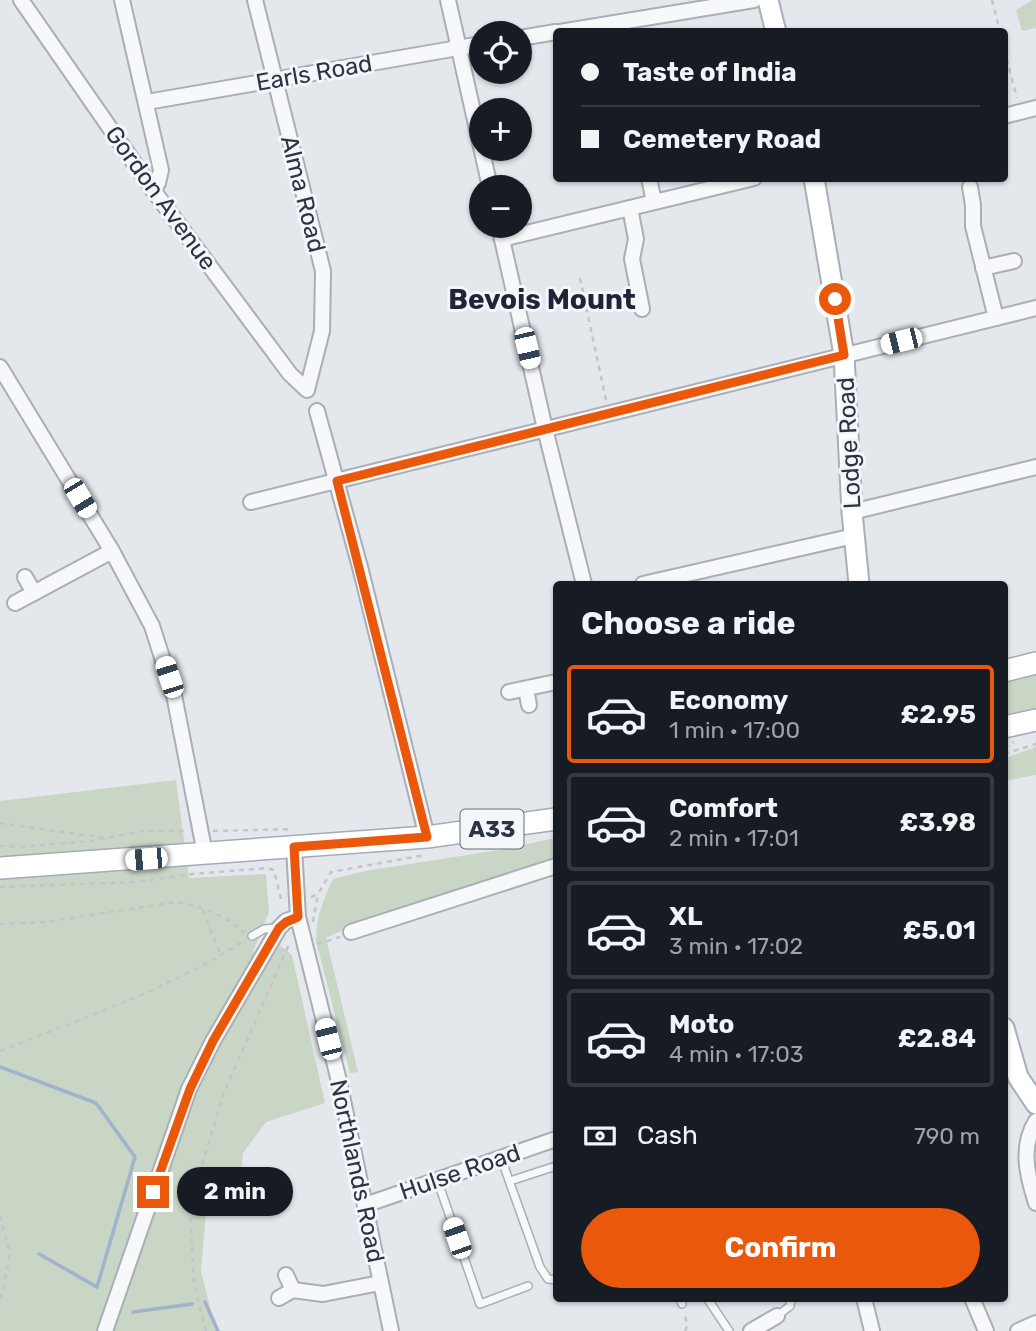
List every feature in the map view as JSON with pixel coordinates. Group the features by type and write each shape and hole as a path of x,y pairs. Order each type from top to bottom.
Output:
{"main road":[{"path":"1008,670 1036,663"},
{"name":"A33","path":"0,868 294,847 428,845 553,821"}],"street":[{"name":"Gordon Avenue","path":"21,0 153,190 290,374 307,390"},
{"path":"122,0 161,170 161,176 153,190"},
{"name":"Alma Road","path":"256,0 323,271 322,331 307,390"},
{"path":"448,0 487,175"},
{"path":"582,28 754,0"},
{"path":"768,0 775,28"},
{"path":"532,36 553,33"},
{"name":"Earls Road","path":"147,102 469,46"},
{"path":"1008,115 1036,108"},
{"path":"650,182 654,202"},
{"path":"532,226 631,208 737,182"},
{"name":"Lodge Road","path":"815,182 844,355 852,512 859,581"},
{"path":"970,187 973,226 996,318"},
{"path":"631,208 636,239 632,259 642,309"},
{"path":"501,238 583,581"},
{"path":"983,268 1014,261"},
{"path":"251,502 1036,308"},
{"path":"0,367 112,551 152,626 169,677 205,854"},
{"path":"317,411 428,845"},
{"path":"852,512 1036,467"},
{"path":"656,581 854,536"},
{"path":"15,603 112,551"},
{"path":"25,577 34,593"},
{"path":"509,692 553,683"},
{"path":"526,689 529,705"},
{"name":"Northlands Road","path":"294,847 298,917 339,1082 390,1331"},
{"path":"351,932 553,867"},
{"path":"105,1331 190,1089 213,1041 279,928 298,917"},
{"path":"1008,1042 1018,1077 1036,1104"},
{"path":"1036,1121 1029,1136 1025,1163 1036,1203"},
{"name":"Hulse Road","path":"365,1205 553,1140"},
{"path":"286,1275 293,1290"},
{"path":"279,1298 293,1290 323,1294 380,1283"},
{"path":"865,1302 872,1331"},
{"path":"974,1302 986,1331"},
{"path":"760,1329 777,1316"},
{"path":"1017,1331 1036,1323"}],"lane":[{"path":"250,937 264,929 279,928"},
{"path":"501,1157 540,1267 548,1279 553,1280"},
{"path":"510,1181 553,1167"},
{"path":"437,1179 480,1304 528,1286"},
{"path":"710,1302 729,1331"},
{"path":"777,1316 790,1306 791,1302"}],"path":[{"path":"992,0 999,28"},
{"path":"1008,65 1020,112"},
{"path":"580,278 609,414"},
{"path":"1008,753 1036,744"},
{"path":"0,823 110,838"},
{"path":"0,846 21,847 110,838 143,831 187,831"},
{"path":"313,926 317,894 331,872 428,845"},
{"path":"0,887 136,881 267,868 274,870 281,898 286,898"},
{"path":"309,897 317,894"},
{"path":"0,924 46,922 176,902 192,904 237,924 250,937 221,956 120,1003 0,1051"},
{"path":"203,909 221,956"},
{"path":"313,944 329,941"},
{"path":"205,1331 194,1284 190,1206 223,1095 291,944"},
{"path":"0,1216 10,1254 0,1304"},
{"path":"681,1302 687,1326 685,1331"}],"green space":[{"path":"1036,0 1036,28 1022,31 1016,10"},
{"path":"1036,671 1036,709 1008,715 1008,678"},
{"path":"1036,747 1036,775 1008,780 1008,757"},
{"path":"176,780 189,878 266,874 269,912 253,952 268,962 278,944 292,955 325,1103 266,1122 243,1153 239,1189 206,1212 201,1271 216,1331 0,1331 0,801"},
{"path":"553,839 553,863 357,923 326,938 358,1072 350,1073 316,941 321,909 333,879 365,871"}],"waterway":[{"path":"0,1067 96,1103 135,1157 97,1287 39,1254"},
{"path":"205,1302 218,1331"},
{"path":"133,1312 192,1304"}],"district":[{"name":"Bevois Mount","path":"542,299"}],"route":[{"path":"153,1192 190,1089 213,1041 279,928 298,917 294,847 427,837 337,481 844,355 835,299"}]}
